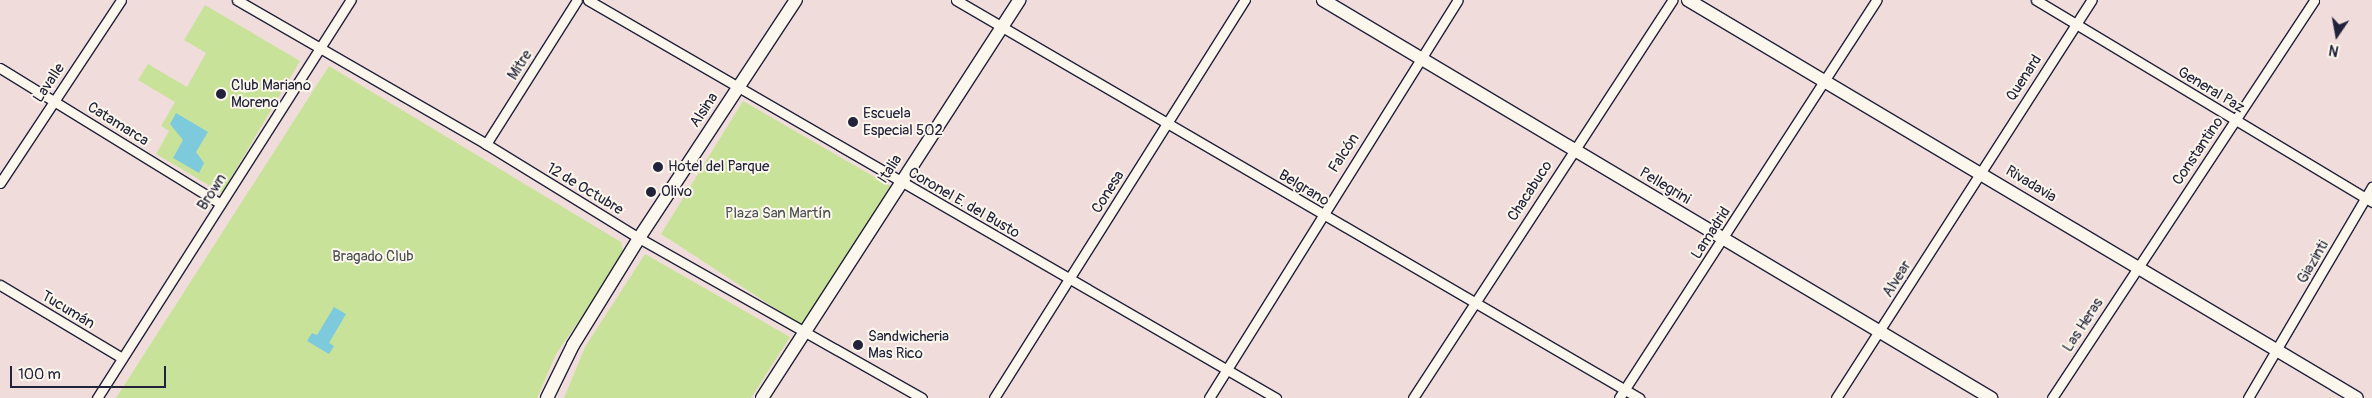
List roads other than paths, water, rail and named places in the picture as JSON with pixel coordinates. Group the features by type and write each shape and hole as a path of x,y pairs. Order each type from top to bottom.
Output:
{"main road":[{"name":"Alsina","path":"547,398 573,345 639,238 796,0"},
{"name":"Italia","path":"762,398 1019,0"},
{"name":"Pellegrini","path":"1323,0 1991,398"},
{"name":"Rivadavia","path":"1688,0 2357,398"}],"street":[{"name":"Lavalle","path":"0,183 121,0"},
{"name":"12 de Octubre","path":"236,0 486,144 639,238 918,397"},
{"name":"Brown","path":"97,398 351,0"},
{"name":"Mitre","path":"486,144 577,0"},
{"name":"Coronel E. del Busto","path":"588,0 738,89 1276,398"},
{"name":"Belgrano","path":"956,0 1639,398"},
{"name":"Conesa","path":"994,398 1245,0"},
{"name":"Falcón","path":"1209,398 1321,214 1458,0"},
{"name":"Chacabuco","path":"1413,398 1672,0"},
{"name":"Lamadrid","path":"1619,398 1723,240 1876,0"},
{"name":"General Paz","path":"2036,0 2369,200"},
{"name":"Quenard","path":"1980,172 2092,0"},
{"name":"Constantino","path":"2137,267 2314,0"},
{"name":"Catamarca","path":"0,68 221,204"},
{"name":"Alvear","path":"1836,398 1880,332 1980,172"},
{"name":"Giazinti","path":"2248,398 2369,200 2372,187"},
{"name":"Las Heras","path":"2052,398 2137,267"},
{"name":"Tucumán","path":"0,285 122,358"}],"water":[{"path":"176,113 208,132 196,152 204,163 199,173 173,158 183,140 170,124"},
{"path":"334,307 346,314 329,343 334,346 329,354 307,341 312,333 317,335"}],"place":[{"name":"Club Mariano Moreno","path":"221,94"},
{"name":"Escuela Especial 502","path":"853,122"},
{"name":"Hotel del Parque","path":"658,167"},
{"name":"Olivo","path":"651,192"},
{"name":"Sandwicheria Mas Rico","path":"858,345"}],"park label":[{"name":"Plaza San Martín","path":"778,214"},
{"name":"Bragado Club","path":"373,257"}]}
